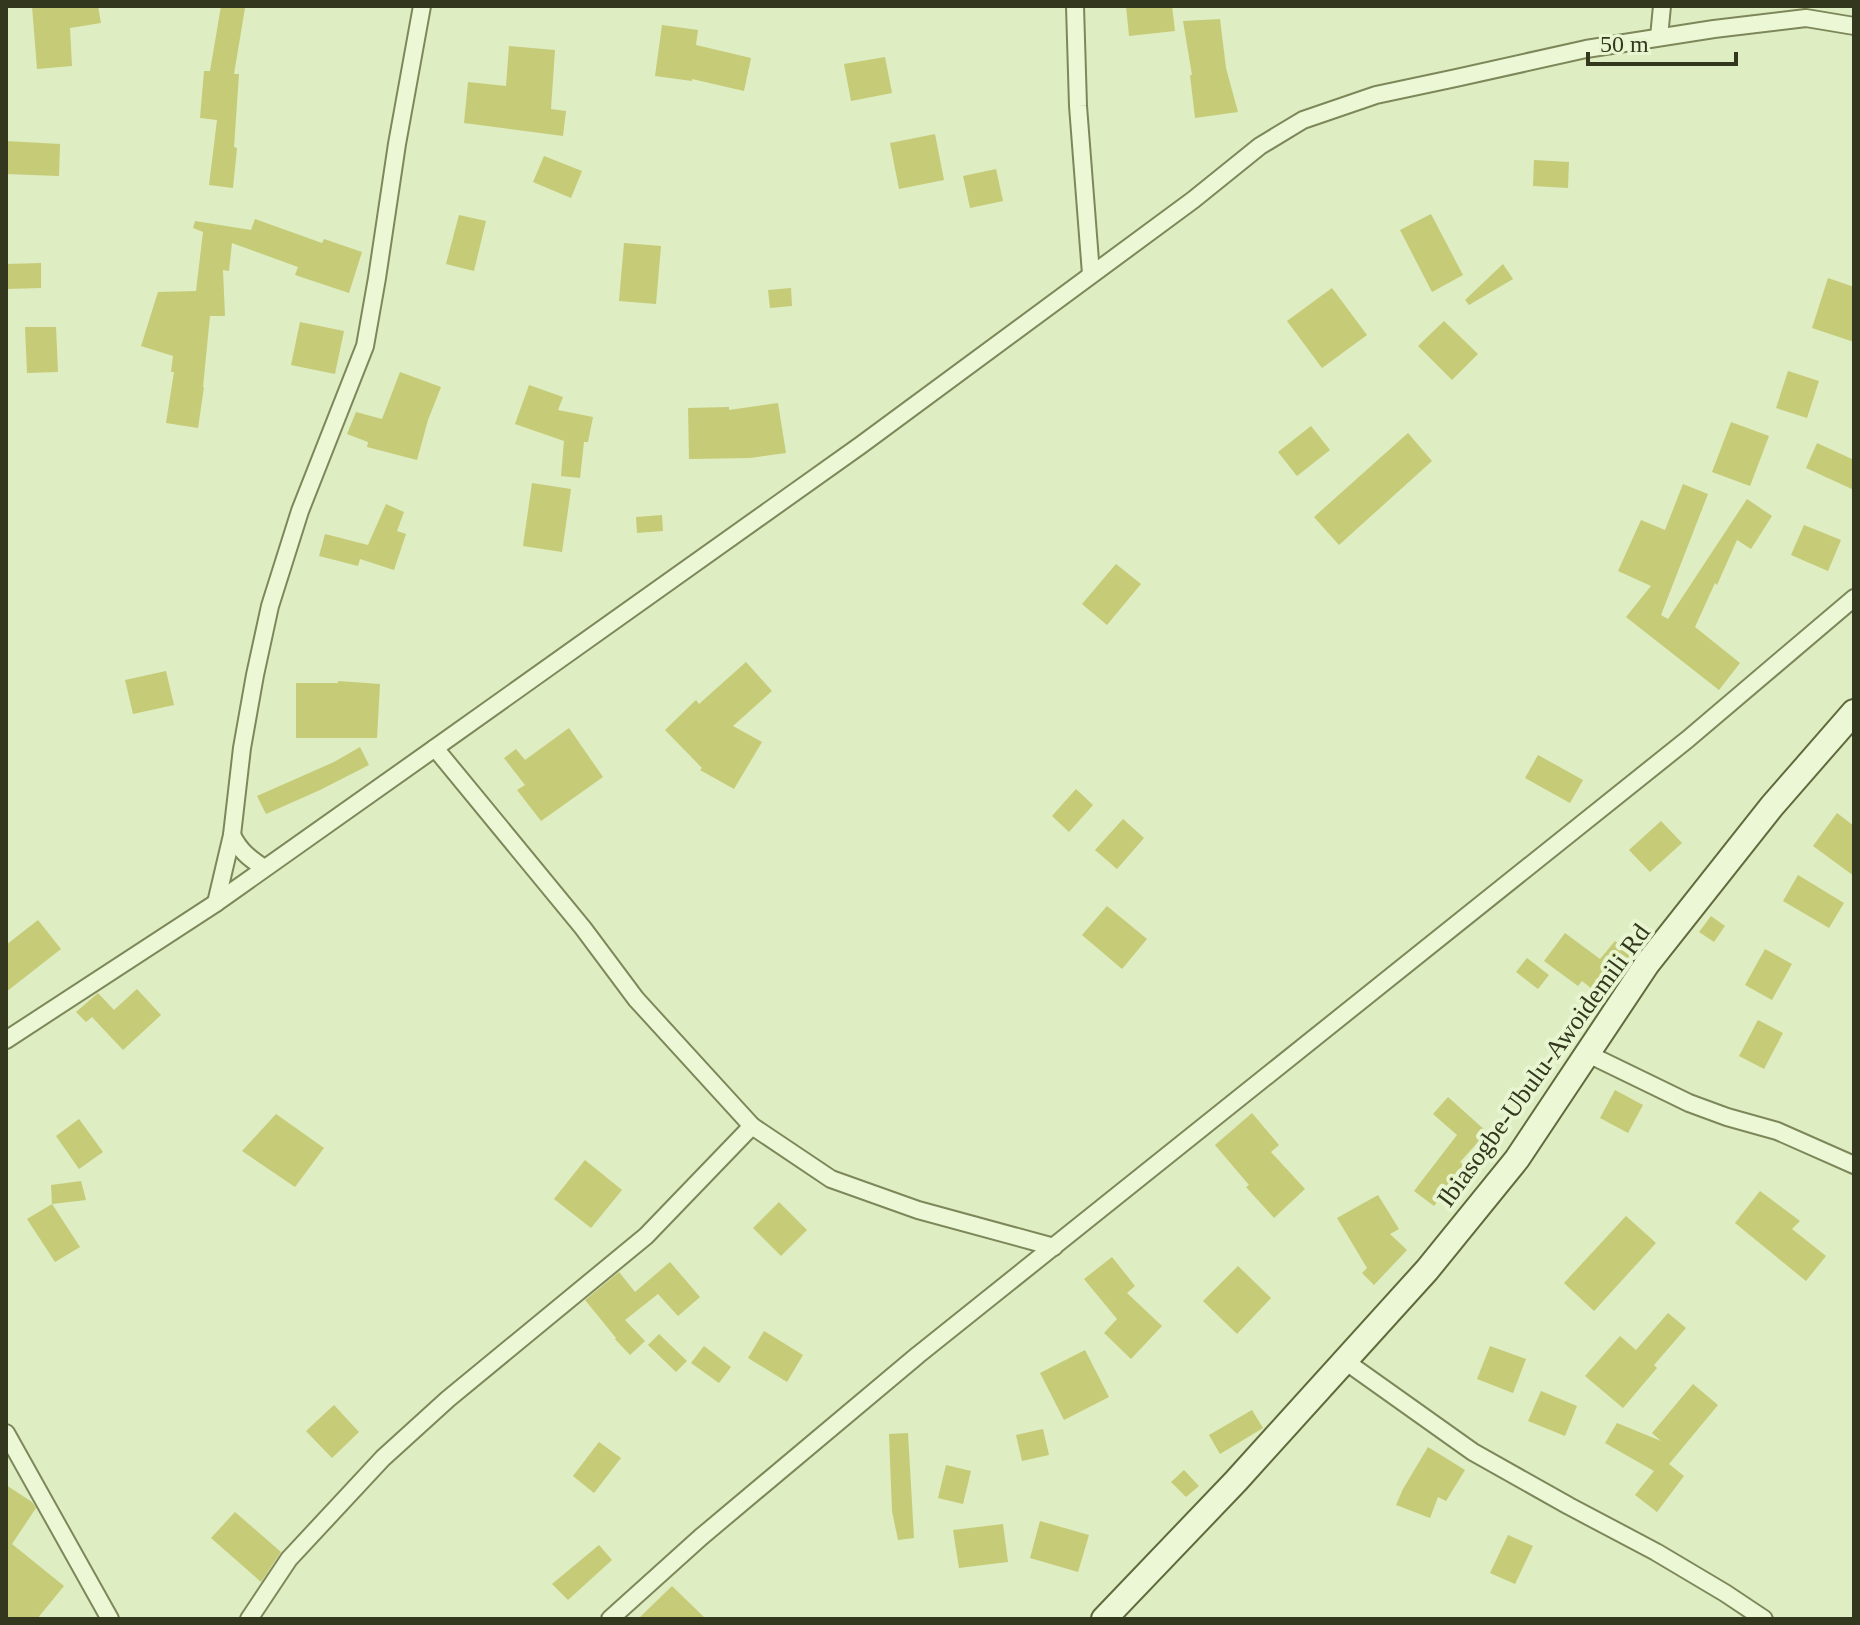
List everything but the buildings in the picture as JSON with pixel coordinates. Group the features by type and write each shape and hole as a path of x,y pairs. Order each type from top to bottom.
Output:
{"street":[{"path":"216,903 232,835 250,704 270,606 300,511 365,346 422,6"},
{"path":"1075,6 1078,106 1091,274"},
{"path":"1659,37 1662,6"},
{"path":"6,1040 216,903 435,748 861,445 1193,200 1260,146 1303,120 1376,95 1586,49 1806,18 1854,26"},
{"path":"610,1619 701,1537 918,1355 1688,739 1854,598"},
{"name":"Ibiasogbe-Ubulu-Awoidemili Rd","path":"1104,1619 1236,1481 1427,1270 1517,1159 1647,964 1772,806 1854,712"},
{"path":"435,748 583,928 636,999 752,1126 831,1179 918,1210 1054,1247"},
{"path":"232,835 238,848 264,868"},
{"path":"1586,1053 1689,1103 1777,1131 1854,1165"},
{"path":"249,1619 289,1559 383,1458 448,1399 646,1236 752,1126"},
{"path":"1345,1361 1473,1452 1656,1552 1764,1619"},
{"path":"6,1433 110,1619"}]}
